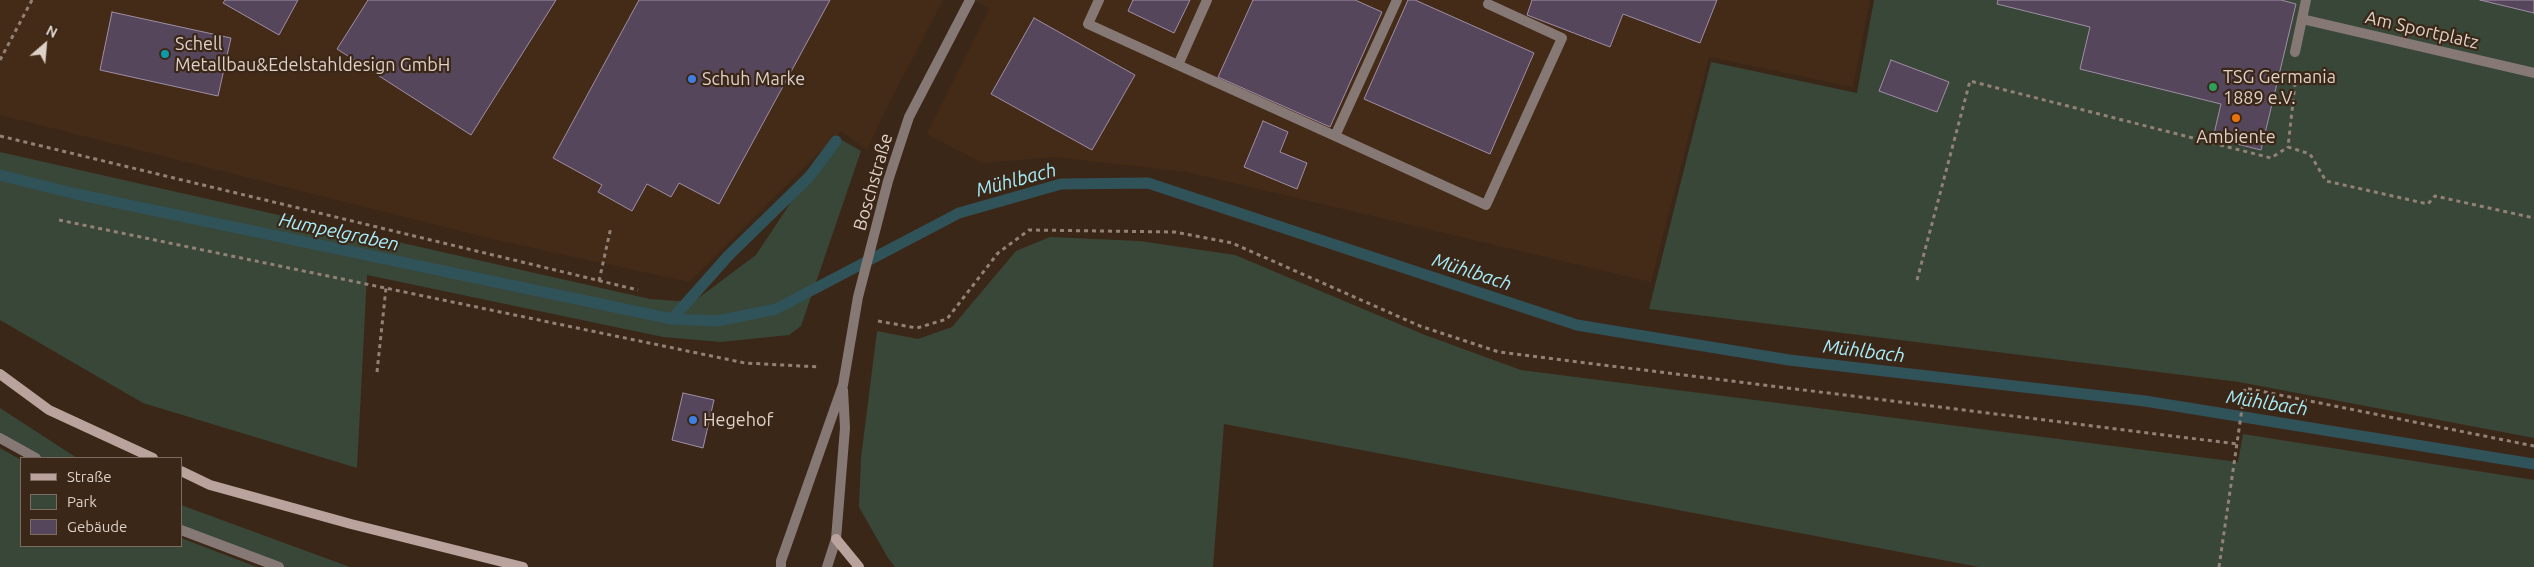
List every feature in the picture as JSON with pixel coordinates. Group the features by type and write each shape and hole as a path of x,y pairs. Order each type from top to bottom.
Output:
{"main road":[{"path":"0,374 49,410 151,457"},
{"path":"182,472 220,488 351,524 523,567"},
{"path":"836,538 860,567"}],"street":[{"name":"Boschstraße","path":"781,567 781,560 843,385 858,297 888,181 909,117 970,0"},
{"path":"1099,0 1088,24 1486,206 1562,38 1485,1"},
{"path":"1178,65 1207,0"},
{"path":"1335,136 1397,0"},
{"path":"2295,52 2306,0"},
{"name":"Am Sportplatz","path":"2302,19 2534,73"},
{"name":"Boschstraße","path":"827,567 836,538 844,428 843,385"},
{"path":"0,438 34,457"},
{"path":"182,530 279,567"}],"path":[{"path":"0,60 32,0"},
{"path":"2288,147 2297,67"},
{"path":"1917,280 1970,81 2271,158 2288,147"},
{"path":"0,136 638,290"},
{"path":"2288,147 2310,154 2326,181 2428,204 2434,196 2534,218"},
{"path":"59,220 745,363 846,368"},
{"path":"599,281 611,228"},
{"path":"855,316 917,328 948,319 998,253 1030,230 1175,232 1232,243 1420,326 1499,352 2237,444"},
{"path":"377,372 386,288"},
{"path":"2219,567 2245,388 2534,446"}],"shaded area":[{"path":"0,0 943,0 883,115 867,150 841,131 689,282 492,239 0,115"},
{"path":"972,0 1870,0 1853,87 1709,57 1651,282 1187,172 1054,157 982,163 927,134 990,8"}],"green space":[{"path":"1874,0 2534,0 2534,438 2239,382 1649,309 1711,62 1857,93"},
{"path":"835,136 861,151 801,326 789,335 721,342 663,337 367,275 357,468 143,403 0,320 0,152 650,299 693,302 756,255"},
{"path":"1050,237 1140,241 1235,255 1425,335 1521,370 2238,462 2243,434 2534,480 2534,567 1979,567 1224,424 1213,567 895,567 859,507 861,458 877,331 918,339 952,327 1016,251"},
{"path":"0,408 75,457 34,457 0,438"},
{"path":"0,448 20,459 20,547 182,547 182,538 257,567 0,567"},
{"path":"182,505 350,567 279,567 182,530"}],"building":[{"path":"225,0 298,0 279,35 223,3"},
{"path":"368,0 556,0 471,135 337,49"},
{"name":"Schuh Marke","path":"639,0 830,0 719,204 679,183 671,197 647,184 632,211 598,192 602,185 553,158"},
{"path":"1133,0 1190,0 1174,33 1128,11"},
{"path":"1253,0 1355,0 1382,12 1330,127 1218,77"},
{"path":"1408,0 1415,0 1534,53 1490,154 1364,99"},
{"path":"1532,0 1717,0 1700,43 1623,14 1610,47 1527,15"},
{"name":"TSG Germania 1889 e.V.","path":"1998,0 2281,0 2296,4 2261,150 2213,138 2221,104 2080,69 2090,27 1997,4"},
{"path":"2480,0 2534,0 2534,13"},
{"name":"Schell Metallbau&Edelstahldesign GmbH","path":"112,12 231,38 218,96 100,70"},
{"path":"1034,18 1135,75 1092,150 991,94"},
{"path":"1891,60 1949,82 1937,112 1879,91"},
{"path":"1263,121 1288,132 1280,152 1307,163 1297,189 1244,167"},
{"name":"Hegehof","path":"683,393 714,400 703,448 672,440"}],"waterway":[{"name":"Mühlbach","path":"672,319 729,255 809,177 836,141"},
{"name":"Mühlbach","path":"0,175 76,194 672,319 717,321 776,309 959,213 1061,184 1148,183 1577,325 1789,360 2145,401 2534,464"}],"place":[{"name":"Schell Metallbau&Edelstahldesign GmbH","path":"165,54"},
{"name":"Schuh Marke","path":"692,79"},
{"name":"TSG Germania 1889 e.V.","path":"2213,87"},
{"name":"Ambiente","path":"2236,118"},
{"name":"Hegehof","path":"693,420"}],"water label":[{"name":"Humpelgraben","path":"339,232"}]}
